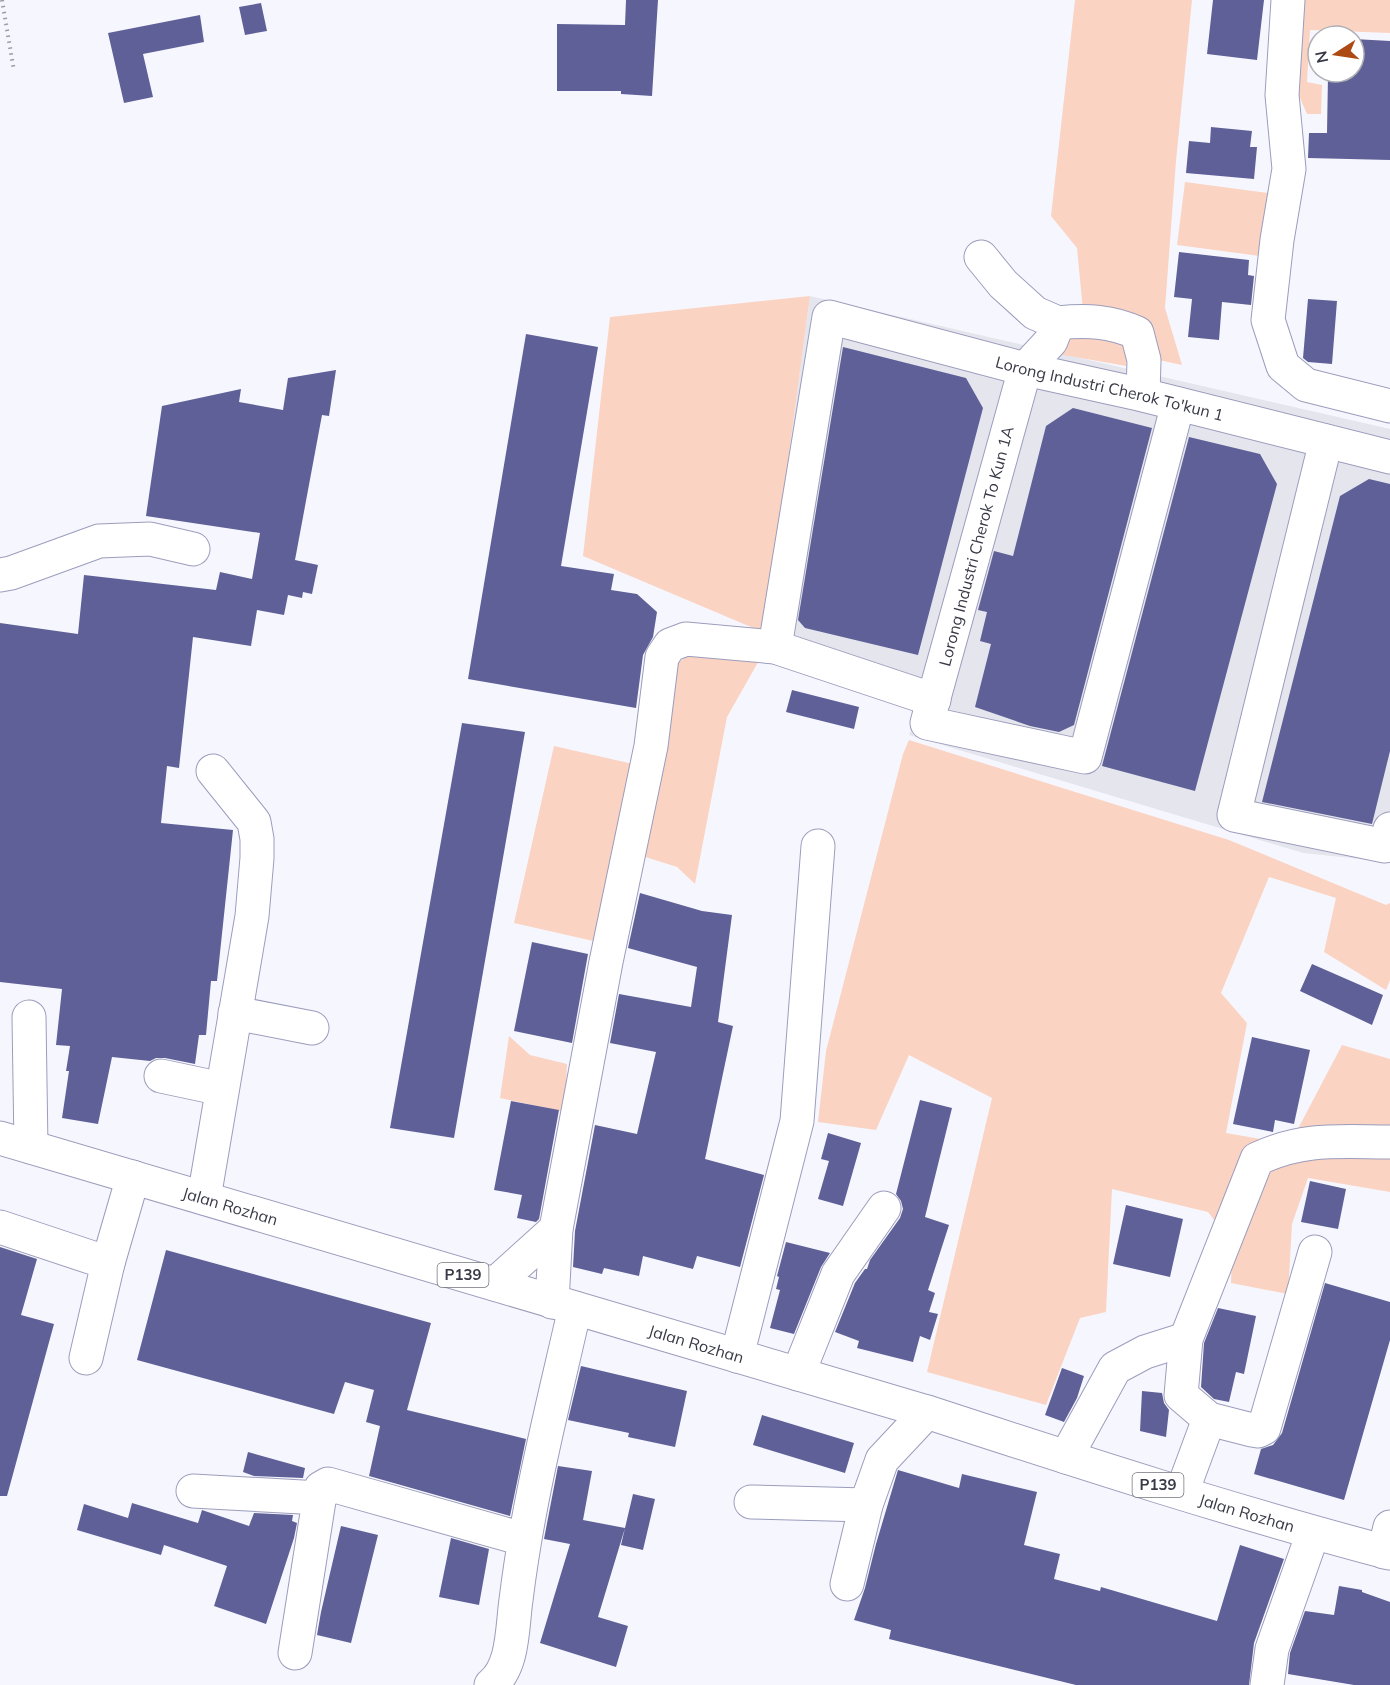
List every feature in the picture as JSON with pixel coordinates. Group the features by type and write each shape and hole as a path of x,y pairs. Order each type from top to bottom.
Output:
{"street":[{"path":"1288,0 1282,95 1290,169 1277,240 1268,320 1283,366 1306,385 1390,406"},
{"path":"981,257 1003,284 1035,313 1058,323 1086,320 1118,325 1137,333 1144,360 1143,395"},
{"name":"Lorong Industri Cherok To'kun 1","path":"775,647 829,316 1025,369 1143,395 1390,457"},
{"path":"1025,369 1051,341 1058,323"},
{"name":"Lorong Industri Cherok To Kun 1A","path":"931,712 1025,369"},
{"path":"491,1685 500,1678 508,1656 523,1539 563,1305 556,1229 606,962 651,746 662,657 670,645 686,639 775,647 931,712 1085,758 1178,404"},
{"path":"1326,441 1234,815 1386,846 1390,829"},
{"path":"0,575 99,541 150,539 193,549"},
{"path":"204,1198 252,916 257,839 254,822 213,771"},
{"path":"736,1356 797,1121 818,846"},
{"path":"235,1013 312,1028"},
{"path":"15,1142 29,1017"},
{"path":"161,1076 222,1089"},
{"name":"Jalan Rozhan","path":"15,1142 927,1412 1312,1533 1388,1544"},
{"path":"1315,1252 1264,1428 1258,1431 1209,1419 1181,1395 1186,1340 1257,1159 1279,1148 1312,1142 1390,1142"},
{"path":"86,1358 108,1263 133,1177"},
{"path":"798,1374 838,1274 884,1209"},
{"path":"0,1227 108,1263"},
{"path":"495,1284 556,1229"},
{"path":"1066,1457 1116,1368 1145,1352 1186,1340"},
{"path":"847,1584 866,1505 882,1460 927,1412"},
{"path":"1182,1492 1209,1419"},
{"path":"295,1653 321,1488 328,1484 523,1539"},
{"path":"193,1491 320,1498"},
{"path":"751,1502 866,1505"},
{"path":"1267,1685 1272,1649 1312,1533"}],"path":[{"path":"2,0 14,71"}],"shaded area":[{"path":"1075,0 1192,0 1176,161 1165,308 1182,365 1154,359 1156,336 1149,322 1083,311 1077,248 1051,216"},
{"path":"1298,0 1390,0 1390,33 1366,32 1366,24 1306,24 1306,84 1322,85 1321,114 1307,114 1293,82"},
{"path":"1185,182 1268,193 1260,256 1177,245"},
{"path":"810,296 1390,429 1390,862 1303,853 909,735 925,691 765,633"},
{"path":"810,296 765,633 583,556 610,317"},
{"path":"1109,329 1127,350 1126,366 1058,354 1063,339"},
{"path":"698,648 761,657 727,717 695,884 677,867 636,854 674,666"},
{"path":"909,740 1229,840 1386,905 1390,903 1390,980 1386,990 1324,952 1336,898 1269,877 1221,993 1247,1023 1226,1133 1290,1144 1342,1045 1390,1059 1390,1192 1308,1178 1292,1224 1288,1294 1231,1283 1232,1243 1208,1212 1112,1189 1106,1312 1080,1318 1046,1405 927,1372 992,1098 909,1055 876,1130 818,1122 826,1051 903,754"},
{"path":"554,746 642,766 602,943 514,923"},
{"path":"509,1036 530,1055 567,1064 565,1112 500,1098"}],"building":[{"path":"626,0 658,0 652,96 621,94 621,91 557,91 557,24 625,25"},
{"path":"1213,0 1264,0 1257,60 1207,54"},
{"path":"261,3 267,31 245,35 239,7"},
{"path":"200,15 204,42 143,54 153,97 124,103 108,33"},
{"path":"1366,40 1390,41 1390,160 1308,158 1309,133 1327,133 1328,84 1366,84"},
{"path":"1211,127 1252,131 1250,147 1257,147 1254,179 1186,173 1189,141 1210,143"},
{"path":"1179,252 1249,260 1248,275 1254,276 1251,305 1222,302 1219,340 1188,337 1192,299 1174,297"},
{"path":"1308,299 1337,301 1332,364 1308,362 1303,358"},
{"path":"526,334 598,347 561,566 614,574 611,590 637,594 657,612 653,637 643,655 636,708 468,679"},
{"path":"843,347 966,378 983,408 918,655 805,628 798,620"},
{"path":"336,370 329,416 322,415 295,560 318,565 312,594 303,592 302,598 288,595 284,615 257,610 251,646 193,637 179,768 167,766 161,823 233,830 217,981 211,981 206,1035 199,1035 195,1064 165,1058 150,1061 112,1057 98,1124 62,1118 70,1046 56,1045 62,989 0,982 0,623 78,634 84,575 216,590 220,572 252,579 260,533 146,516 162,406 241,389 239,402 283,410 288,378"},
{"path":"1073,408 1152,428 1074,725 1059,732 1030,726 975,707 991,644 980,641 987,612 978,610 994,551 1013,556 1046,426"},
{"path":"1189,437 1260,454 1277,484 1195,791 1102,766"},
{"path":"1369,479 1390,484 1390,751 1372,824 1262,802 1340,496"},
{"path":"792,690 859,707 854,729 786,712"},
{"path":"462,723 525,732 454,1138 390,1128"},
{"path":"640,893 702,911 732,915 718,1022 733,1026 705,1159 764,1175 740,1267 697,1256 693,1269 643,1256 639,1276 604,1268 602,1274 573,1267 575,1231 595,1125 637,1134 656,1052 610,1043 619,994 691,1007 697,967 628,948"},
{"path":"532,942 588,954 572,1043 514,1031"},
{"path":"1312,964 1383,995 1372,1025 1300,991"},
{"path":"1252,1037 1310,1050 1294,1124 1275,1120 1273,1132 1233,1124"},
{"path":"920,1100 952,1108 925,1217 949,1225 928,1290 935,1293 929,1312 938,1314 930,1340 920,1336 913,1362 857,1348 859,1341 835,1332 855,1283 867,1269 870,1260 900,1218 903,1209 896,1194"},
{"path":"511,1101 559,1110 539,1219 536,1222 517,1218 522,1195 494,1190"},
{"path":"828,1133 861,1143 843,1206 818,1199 829,1161 821,1159"},
{"path":"1310,1181 1346,1189 1338,1229 1301,1222"},
{"path":"1126,1205 1183,1219 1170,1277 1113,1264"},
{"path":"786,1242 830,1253 821,1267 794,1334 770,1328 780,1290 776,1289 779,1277 777,1276"},
{"path":"0,1247 37,1259 21,1315 54,1324 7,1496 0,1496"},
{"path":"166,1250 431,1323 407,1410 526,1439 510,1516 369,1476 380,1426 366,1422 374,1390 345,1382 334,1414 137,1360"},
{"path":"1325,1283 1390,1302 1390,1340 1344,1500 1254,1474 1261,1449 1273,1445 1282,1433"},
{"path":"1218,1308 1256,1316 1244,1374 1236,1372 1229,1402 1214,1399 1201,1387 1204,1343"},
{"path":"581,1366 687,1391 675,1447 628,1437 629,1433 568,1420"},
{"path":"1062,1368 1084,1376 1077,1398 1064,1422 1045,1415"},
{"path":"1142,1391 1162,1393 1164,1403 1169,1410 1166,1437 1140,1431"},
{"path":"762,1415 854,1443 845,1473 753,1445"},
{"path":"248,1452 305,1468 303,1478 254,1476 243,1472"},
{"path":"558,1466 592,1471 583,1520 625,1528 598,1617 628,1626 616,1667 540,1643 570,1544 544,1539"},
{"path":"898,1470 959,1488 962,1474 1037,1492 1024,1545 1060,1554 1054,1579 1100,1591 1101,1587 1217,1621 1240,1545 1284,1559 1254,1643 1249,1685 1076,1685 889,1639 891,1630 854,1620"},
{"path":"633,1494 655,1499 643,1550 621,1545"},
{"path":"132,1503 198,1523 202,1510 249,1526 254,1513 293,1515 292,1521 297,1523 294,1538 266,1624 214,1606 227,1566 164,1545 161,1555 77,1530 84,1504 128,1518"},
{"path":"341,1526 378,1535 351,1643 317,1635"},
{"path":"451,1538 489,1549 479,1605 439,1597"},
{"path":"1339,1586 1362,1590 1362,1592 1390,1602 1390,1685 1354,1685 1288,1674 1290,1653 1305,1611 1334,1615"}]}
